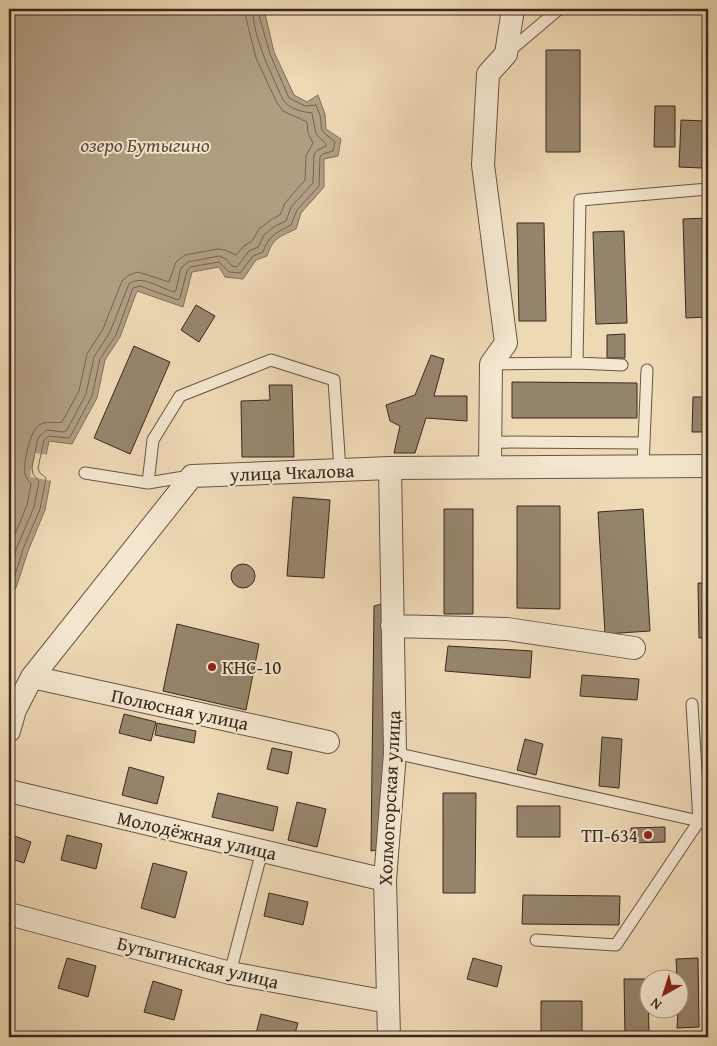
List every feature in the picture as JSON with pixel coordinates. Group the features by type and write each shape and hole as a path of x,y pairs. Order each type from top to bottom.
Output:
{"street":[{"path":"490,467 491,364 506,343 483,165 488,74 506,54 514,9"},
{"name":"улица Чкалова","path":"192,476 390,468 490,467 564,455 643,466 708,466"},
{"name":"Холмогорская улица","path":"389,1037 385,880 395,753 390,468"},
{"path":"9,731 15,710 32,677 192,476"},
{"path":"392,626 507,629 634,648"},
{"name":"Полюсная улица","path":"32,677 328,742"},
{"name":"Молодёжная улица","path":"9,791 385,880"},
{"name":"Бутыгинская улица","path":"9,914 230,973 388,1002"}],"lane":[{"path":"506,54 559,9"},
{"path":"577,363 580,200 708,189"},
{"path":"148,482 153,440 180,396 271,360 334,380 340,470"},
{"path":"491,364 577,363 622,365"},
{"path":"643,466 647,370"},
{"path":"490,442 564,455 644,443"},
{"path":"85,473 148,482 192,476"},
{"path":"536,940 616,945 704,823 692,704"},
{"path":"395,753 704,823"},
{"path":"230,973 262,851"}],"water":[{"name":"озеро Бутыгино","path":"9,9 264,9 274,52 294,95 307,102 318,95 325,114 326,129 341,139 338,156 324,159 324,187 301,213 296,229 277,239 267,256 256,260 243,279 225,277 219,267 192,272 183,307 137,291 120,337 105,360 97,398 72,444 49,441 43,470 52,472 45,510 28,551 16,588 9,596"}],"pier":[{"path":"35,453 49,455 46,468 54,471 53,481 30,477"}],"building":[{"path":"546,50 580,50 580,152 546,152"},
{"path":"655,106 675,106 675,147 654,147"},
{"path":"681,120 704,121 702,168 679,167"},
{"path":"708,218 708,317 686,318 683,219"},
{"path":"517,223 544,223 546,321 519,321"},
{"path":"624,231 627,323 596,324 593,232"},
{"path":"196,305 215,316 199,342 181,330"},
{"path":"625,334 625,358 607,358 607,335"},
{"path":"134,346 170,362 130,454 94,438"},
{"path":"431,355 444,359 434,396 467,396 467,421 426,418 415,453 394,453 400,426 390,421 386,405 415,395"},
{"path":"512,382 637,383 637,418 512,418"},
{"path":"269,385 292,385 294,457 242,457 241,401 270,400"},
{"path":"693,397 708,397 708,432 692,432"},
{"path":"293,497 330,500 324,578 287,576"},
{"path":"517,506 560,506 560,609 517,608"},
{"path":"444,509 473,509 473,614 444,614"},
{"path":"643,509 650,631 605,634 598,512"},
{"path":"243,564 251,568 255,576 251,584 243,588 235,584 231,576 235,568"},
{"path":"698,583 708,583 708,638 699,638"},
{"path":"386,603 383,849 371,851 374,606"},
{"name":"КНС-10","path":"177,624 259,644 246,710 163,691"},
{"path":"448,646 532,651 530,678 445,671"},
{"path":"582,675 639,679 637,700 580,696"},
{"path":"124,714 156,722 151,741 119,733"},
{"path":"157,723 196,731 194,743 155,735"},
{"path":"602,737 622,739 619,788 599,786"},
{"path":"525,739 543,744 536,775 517,770"},
{"path":"272,748 292,752 288,774 267,769"},
{"path":"129,767 164,777 157,804 122,795"},
{"path":"218,793 278,807 273,831 212,817"},
{"path":"443,793 476,793 475,893 443,893"},
{"path":"297,802 326,809 317,847 288,840"},
{"path":"517,806 560,806 560,837 517,837"},
{"name":"ТП-634","path":"665,827 665,842 631,843 631,828"},
{"path":"9,834 31,842 24,863 9,858"},
{"path":"67,835 102,844 96,869 61,860"},
{"path":"153,863 187,872 175,918 141,908"},
{"path":"269,893 308,902 303,925 264,916"},
{"path":"523,895 620,896 619,925 522,924"},
{"path":"67,958 96,966 88,997 58,988"},
{"path":"473,958 502,966 497,987 467,979"},
{"path":"698,958 699,1027 677,1028 678,1018 690,1018 690,968 676,968 676,959"},
{"path":"624,979 640,979 640,1018 649,1018 649,1037 625,1037"},
{"path":"153,981 182,990 174,1020 144,1012"},
{"path":"541,1001 582,1001 582,1037 541,1037"},
{"path":"261,1014 298,1023 294,1037 255,1037"}],"place":[{"name":"КНС-10","path":"212,667"},
{"name":"ТП-634","path":"648,835"}]}
